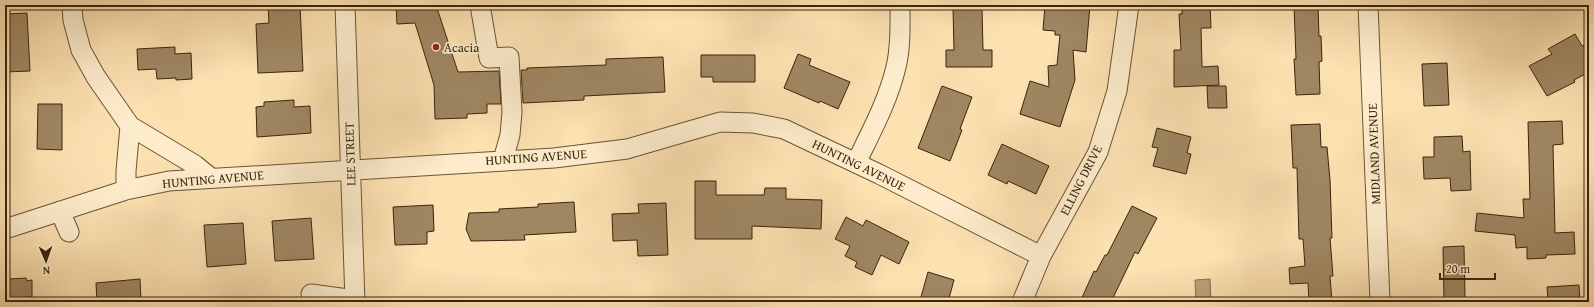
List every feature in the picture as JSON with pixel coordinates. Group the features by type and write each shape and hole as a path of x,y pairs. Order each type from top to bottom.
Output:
{"street":[{"path":"72,5 72,20 81,50 96,77 130,126 195,165 211,178"},
{"name":"LEE STREET","path":"345,5 355,301"},
{"path":"480,5 489,58 509,57 512,112 510,135 503,160"},
{"path":"856,163 884,103 896,66 900,30 900,5"},
{"name":"ELLING DRIVE","path":"1022,302 1041,256 1098,152 1117,91 1129,5"},
{"name":"MIDLAND AVENUE","path":"1368,5 1380,302"},
{"name":"HUNTING AVENUE","path":"5,229 126,190 169,181 554,158 627,149 720,122 753,123 784,129 856,163 1041,256"},
{"path":"126,190 130,126"},
{"path":"60,211 68,232"},
{"path":"311,294 355,301"}],"shaded area":[{"path":"1210,279 1211,302 1196,302 1195,280"}],"building":[{"path":"268,5 300,5 303,71 258,73 256,24 269,23"},
{"name":"Acacia","path":"396,5 436,5 458,72 499,71 501,104 487,104 487,113 467,114 467,118 435,119 434,85 415,23 397,24"},
{"path":"1045,5 1090,5 1086,52 1073,50 1075,80 1060,127 1020,114 1030,81 1049,87 1048,66 1057,65 1060,35 1055,35 1055,31 1043,30"},
{"path":"1182,5 1210,5 1211,28 1201,28 1202,67 1218,66 1219,85 1174,87 1174,50 1181,50 1179,14 1182,14"},
{"path":"1294,5 1318,5 1319,36 1321,36 1322,61 1319,62 1320,94 1296,95"},
{"path":"953,9 982,9 983,50 992,50 992,67 946,67 946,50 954,50"},
{"path":"27,13 30,71 5,72 5,14"},
{"path":"1575,34 1582,46 1589,44 1589,72 1574,80 1575,82 1547,96 1529,66 1552,54 1548,49"},
{"path":"175,47 175,54 191,53 192,79 157,79 156,69 138,70 137,49"},
{"path":"798,54 811,59 809,65 850,82 838,109 820,101 819,103 784,88"},
{"path":"701,55 755,55 755,82 713,82 713,77 701,77"},
{"path":"663,57 665,92 584,96 584,100 523,103 521,70 527,70 527,68 606,65 606,59"},
{"path":"1447,63 1449,105 1424,106 1422,64"},
{"path":"942,86 972,97 960,129 962,130 950,161 918,148"},
{"path":"1207,86 1226,86 1227,108 1208,108"},
{"path":"294,100 294,107 310,106 311,133 257,137 256,107 264,106 264,102"},
{"path":"38,104 62,104 62,150 37,149"},
{"path":"1562,121 1563,144 1553,145 1555,233 1574,232 1575,254 1546,255 1546,258 1527,259 1527,247 1516,248 1515,235 1475,231 1477,213 1524,218 1523,199 1530,199 1528,122"},
{"path":"1320,124 1321,147 1327,147 1330,180 1332,238 1330,238 1333,276 1330,276 1332,302 1309,302 1308,283 1290,284 1289,268 1305,266 1303,239 1299,239 1297,168 1293,168 1291,125"},
{"path":"1157,128 1191,137 1187,153 1191,154 1186,174 1153,166 1158,148 1152,147"},
{"path":"1462,136 1463,152 1470,151 1471,190 1451,191 1450,178 1424,179 1423,157 1434,157 1434,137"},
{"path":"1002,144 1049,166 1036,194 1008,181 1007,184 988,175"},
{"path":"695,181 716,181 716,195 764,195 765,188 786,188 786,199 822,200 821,229 752,226 752,239 695,239"},
{"path":"574,202 576,232 524,235 525,240 471,241 466,229 469,213 499,212 499,209 538,207 538,204"},
{"path":"666,203 668,255 638,256 637,240 613,241 612,214 639,213 638,204"},
{"path":"433,205 434,231 427,232 427,244 395,245 393,207"},
{"path":"1132,206 1157,218 1138,254 1135,252 1111,302 1080,302 1094,271 1096,272 1105,255 1107,255"},
{"path":"846,217 863,226 866,220 909,242 899,264 881,255 872,275 855,267 857,262 845,256 850,246 835,239"},
{"path":"311,218 314,259 275,261 272,221"},
{"path":"243,223 246,264 207,267 204,225"},
{"path":"1464,246 1465,300 1444,300 1443,247"},
{"path":"928,272 954,280 948,302 937,302 921,297"},
{"path":"26,278 27,281 32,280 32,297 10,298 9,279"},
{"path":"140,279 141,302 97,302 96,283"},
{"path":"1579,285 1580,302 1548,302 1547,287"}],"place":[{"name":"Acacia","path":"436,47"}]}
